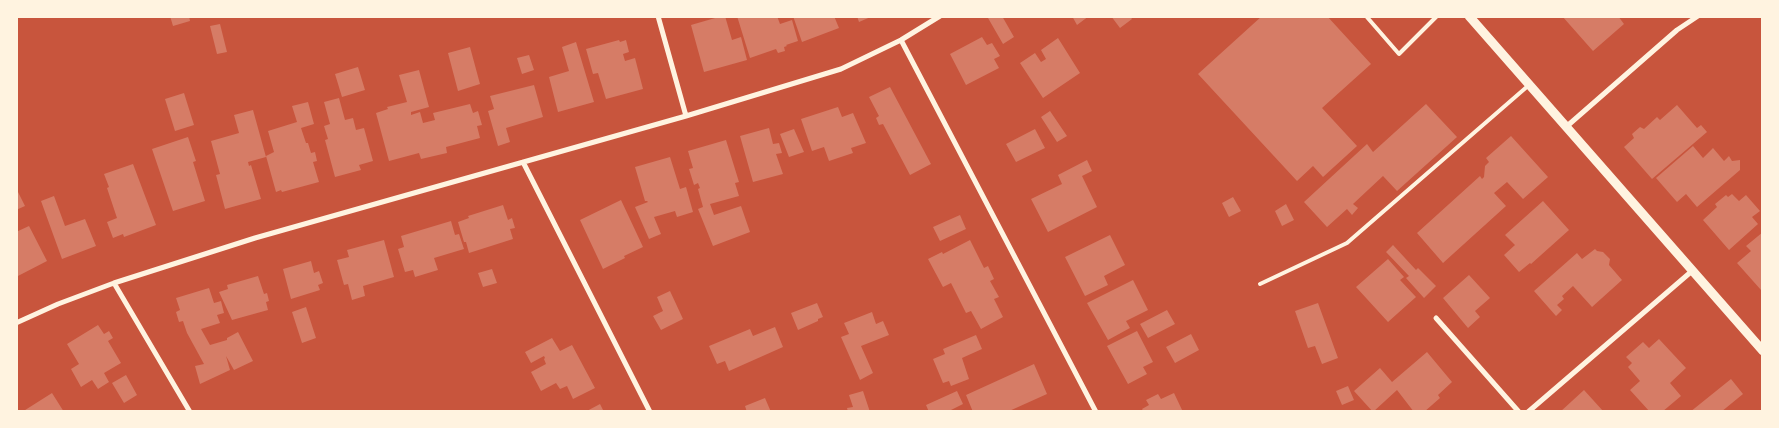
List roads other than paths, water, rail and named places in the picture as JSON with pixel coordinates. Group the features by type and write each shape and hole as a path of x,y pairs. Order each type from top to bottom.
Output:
{"street":[{"path":"658,16 686,116"},
{"path":"16,323 58,304 114,283 255,238 686,116 842,69 901,40 940,16"},
{"path":"1469,16 1763,351"},
{"path":"1566,127 1676,30 1698,16"},
{"path":"901,40 1096,412"},
{"path":"523,162 650,412"},
{"path":"1528,412 1692,271"},
{"path":"114,283 190,412"},
{"path":"1436,318 1519,412"}],"lane":[{"path":"1366,16 1399,54 1437,16"},
{"path":"1260,284 1347,243 1529,85"}]}
